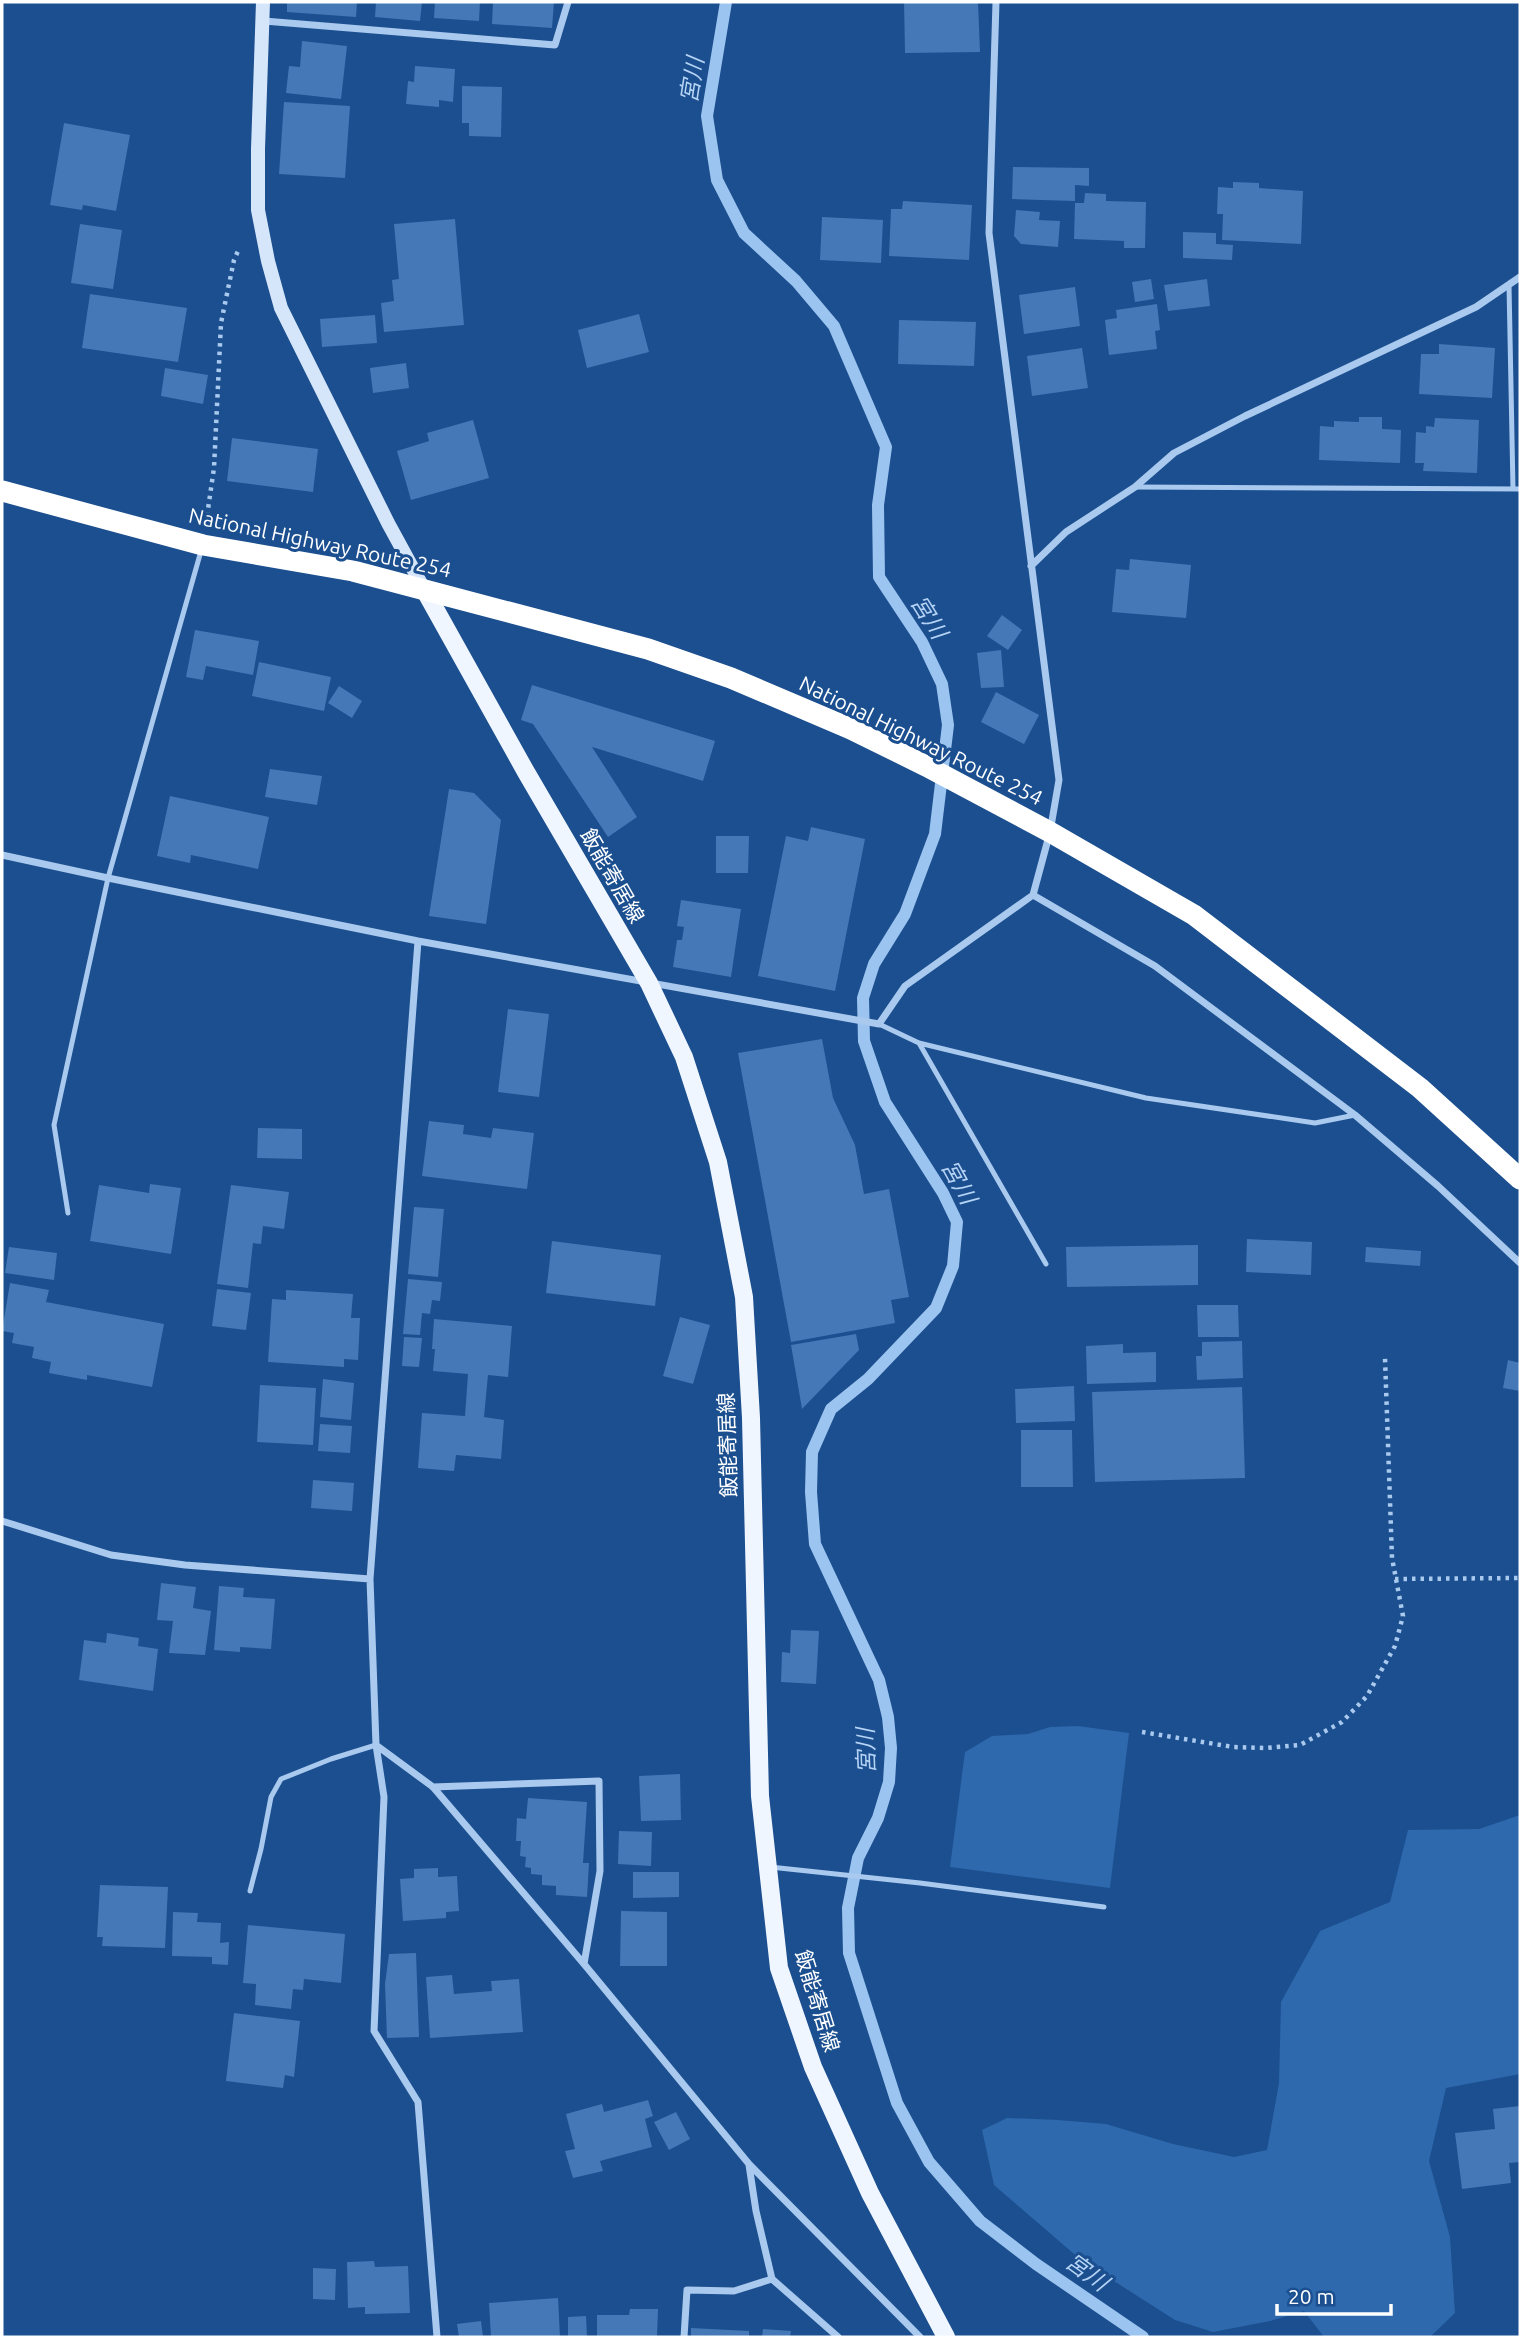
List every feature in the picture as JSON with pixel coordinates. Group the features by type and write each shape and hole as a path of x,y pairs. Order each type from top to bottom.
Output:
{"highway":[{"name":"National Highway Route 254","path":"2,491 203,545 353,571 648,649 731,678 851,729 1050,832 1194,915 1420,1088 1520,1179"}],"main road":[{"name":"飯能寄居線","path":"424,589 526,772 649,983 684,1057 718,1162 744,1297 751,1418 760,1796 779,1968 813,2067 870,2193 946,2337"}],"street":[{"path":"263,2 258,210 281,309 424,589"},
{"path":"264,21 555,45 568,2"},
{"path":"2,855 418,941 878,1024 905,986 1033,895 1050,832 1059,780 989,233 996,2"},
{"path":"1031,566 1066,532 1135,487 1174,453 1245,416 1476,307 1520,277"},
{"path":"1033,895 1155,965 1355,1115 1438,1186 1520,1263"},
{"path":"418,941 370,1579 376,1745 384,1797 374,2031 418,2102 437,2337"},
{"path":"2,1521 111,1555 186,1565 370,1579"},
{"path":"376,1745 433,1787 749,2164 920,2337"},
{"path":"433,1787 599,1781 600,1871 584,1964"},
{"path":"749,2164 756,2211 772,2279 838,2337"},
{"path":"684,2337 687,2290 734,2291 772,2279"}],"lane":[{"path":"1509,285 1513,489"},
{"path":"1135,487 1520,489"},
{"path":"68,1213 54,1125 108,878 203,545"},
{"path":"878,1024 919,1043 1146,1098 1315,1123 1355,1115"},
{"path":"919,1043 1046,1264"},
{"path":"250,1891 271,1797 281,1779 376,1745"},
{"path":"766,1866 1104,1907"}],"path":[{"path":"203,545 214,468 221,323 234,260 258,210"},
{"path":"1142,1732 1233,1747 1300,1745 1342,1722 1367,1696 1395,1646 1403,1616 1392,1558 1385,1358"},
{"path":"1395,1579 1520,1578"}],"shaded area":[{"path":"1078,1726 1129,1733 1110,1888 950,1867 965,1752 992,1736 1028,1734 1050,1727"},
{"path":"1520,1815 1520,2074 1446,2088 1429,2161 1450,2237 1455,2313 1430,2337 1324,2337 1304,2311 1213,2332 1175,2320 1081,2260 994,2185 982,2130 1007,2118 1106,2124 1173,2144 1234,2157 1267,2150 1279,2083 1281,2002 1320,1931 1390,1902 1408,1830 1479,1829"}],"building":[{"path":"287,2 357,2 356,17 287,12"},
{"path":"376,2 422,2 420,21 375,17"},
{"path":"435,2 480,2 479,21 434,18"},
{"path":"493,2 554,2 552,28 492,24"},
{"path":"904,2 978,2 980,52 905,53"},
{"path":"302,41 347,46 341,99 286,93 289,66 300,67"},
{"path":"415,66 455,69 453,102 439,100 439,107 406,104 408,81 414,82"},
{"path":"462,86 502,87 501,137 469,136 469,123 462,123"},
{"path":"284,102 350,106 345,178 279,174"},
{"path":"64,123 130,135 116,211 83,205 82,210 50,205"},
{"path":"1013,167 1089,168 1089,186 1075,185 1075,201 1012,199"},
{"path":"1233,182 1259,183 1259,188 1303,191 1301,244 1222,240 1223,214 1217,214 1218,187 1233,188"},
{"path":"1085,193 1106,194 1106,201 1146,202 1145,248 1124,248 1124,241 1074,239 1075,203 1084,203"},
{"path":"903,201 972,205 969,260 889,256 891,209 902,209"},
{"path":"1016,210 1040,212 1039,220 1060,221 1058,247 1021,244 1014,236"},
{"path":"822,217 883,220 881,263 820,260"},
{"path":"455,219 464,325 384,332 381,303 394,301 392,280 399,279 394,224"},
{"path":"80,224 122,230 113,289 71,283"},
{"path":"1183,232 1216,233 1216,244 1233,245 1232,260 1183,258"},
{"path":"1151,279 1154,299 1135,302 1132,282"},
{"path":"1207,279 1210,306 1168,311 1164,285"},
{"path":"1075,287 1080,326 1024,334 1019,295"},
{"path":"90,294 187,308 178,362 82,348"},
{"path":"1157,304 1160,330 1155,331 1157,349 1109,355 1105,320 1117,318 1116,310"},
{"path":"639,314 649,352 587,368 578,330"},
{"path":"375,315 377,343 322,347 320,319"},
{"path":"899,320 976,322 974,366 898,364"},
{"path":"1439,344 1495,348 1492,398 1419,394 1421,354 1439,354"},
{"path":"1082,348 1088,388 1032,396 1027,356"},
{"path":"406,363 409,388 373,393 370,368"},
{"path":"165,368 208,375 203,404 161,396"},
{"path":"1359,417 1382,417 1382,429 1401,430 1400,463 1319,460 1320,426 1334,427 1334,421 1359,422"},
{"path":"1435,418 1479,420 1477,473 1423,471 1424,463 1415,463 1416,432 1426,433 1426,426 1434,427"},
{"path":"473,420 489,478 411,500 397,451 429,441 427,433"},
{"path":"232,438 318,449 313,492 227,481"},
{"path":"1130,559 1191,565 1186,618 1112,612 1116,569 1129,570"},
{"path":"1002,615 1022,630 1008,650 987,636"},
{"path":"195,630 259,641 253,675 206,666 203,680 186,677"},
{"path":"1001,650 1004,687 981,688 977,653"},
{"path":"259,662 331,677 324,711 252,696"},
{"path":"532,685 715,741 703,781 592,747 637,817 608,837 533,724 521,720"},
{"path":"339,686 362,701 352,718 328,703"},
{"path":"996,692 1039,715 1024,744 981,722"},
{"path":"270,769 322,776 317,805 265,797"},
{"path":"449,789 474,793 501,820 486,924 429,916"},
{"path":"170,796 269,817 258,869 191,855 190,863 157,856"},
{"path":"811,827 865,839 835,991 758,976 786,836 808,841"},
{"path":"716,836 749,836 748,873 716,873"},
{"path":"681,900 741,909 731,977 673,967 677,940 682,940 684,927 677,926"},
{"path":"508,1009 549,1014 539,1097 498,1092"},
{"path":"822,1039 833,1098 855,1145 864,1194 889,1189 909,1297 891,1300 895,1323 791,1342 738,1053"},
{"path":"429,1121 464,1125 463,1134 491,1138 493,1128 534,1133 527,1189 422,1176"},
{"path":"258,1128 302,1129 302,1159 257,1158"},
{"path":"150,1184 181,1188 171,1254 90,1241 99,1185 149,1193"},
{"path":"231,1185 289,1192 284,1229 263,1226 261,1244 253,1243 248,1288 217,1284"},
{"path":"414,1207 444,1209 438,1277 408,1274"},
{"path":"1247,1239 1312,1242 1311,1275 1246,1272"},
{"path":"552,1241 661,1255 655,1306 546,1293"},
{"path":"1198,1245 1198,1285 1067,1287 1066,1247"},
{"path":"9,1247 57,1253 54,1280 5,1273"},
{"path":"1366,1247 1421,1251 1420,1266 1365,1262"},
{"path":"408,1279 442,1282 440,1301 432,1300 430,1314 422,1313 420,1335 403,1334"},
{"path":"10,1283 49,1290 46,1302 164,1324 152,1387 87,1375 87,1380 49,1373 51,1362 32,1358 34,1347 12,1343 14,1333 2,1331"},
{"path":"217,1289 251,1293 246,1330 212,1326"},
{"path":"286,1290 353,1294 351,1318 360,1318 358,1360 344,1359 344,1367 268,1362 272,1299 286,1300"},
{"path":"1197,1305 1238,1305 1239,1337 1198,1337"},
{"path":"680,1317 710,1325 693,1384 663,1376"},
{"path":"434,1319 512,1326 508,1377 488,1375 484,1417 504,1420 501,1459 456,1455 454,1471 418,1468 422,1413 465,1416 468,1374 433,1371"},
{"path":"856,1334 859,1350 802,1409 791,1345"},
{"path":"404,1337 422,1338 419,1367 402,1366"},
{"path":"1242,1341 1243,1378 1197,1380 1196,1356 1202,1356 1202,1342"},
{"path":"1123,1344 1123,1353 1156,1352 1156,1382 1087,1384 1086,1346"},
{"path":"1508,1360 1520,1363 1520,1391 1503,1388"},
{"path":"323,1379 354,1383 351,1420 320,1417"},
{"path":"260,1385 316,1388 313,1445 257,1442"},
{"path":"1074,1386 1075,1421 1016,1423 1015,1389"},
{"path":"1242,1387 1245,1478 1095,1482 1092,1392"},
{"path":"320,1424 352,1426 350,1453 318,1451"},
{"path":"1021,1430 1072,1430 1073,1487 1021,1487"},
{"path":"313,1480 354,1483 352,1511 311,1508"},
{"path":"161,1583 196,1587 193,1608 211,1611 205,1655 169,1653 173,1621 157,1620"},
{"path":"219,1586 244,1588 243,1597 275,1599 271,1649 240,1647 240,1652 214,1650"},
{"path":"791,1630 819,1631 816,1684 781,1682 782,1652 790,1653"},
{"path":"107,1633 139,1638 138,1646 158,1649 153,1691 79,1680 84,1640 106,1643"},
{"path":"680,1774 681,1820 641,1821 639,1776"},
{"path":"528,1798 587,1802 583,1863 589,1863 587,1897 556,1895 556,1886 542,1885 542,1875 531,1874 531,1868 525,1867 526,1857 520,1856 521,1841 516,1841 517,1818 526,1819"},
{"path":"619,1831 652,1832 651,1866 618,1864"},
{"path":"438,1868 438,1877 457,1876 459,1911 446,1912 446,1918 403,1921 400,1879 414,1878 414,1869"},
{"path":"633,1872 679,1872 679,1897 633,1898"},
{"path":"100,1885 168,1887 165,1948 102,1946 103,1937 97,1937"},
{"path":"621,1911 667,1912 667,1966 620,1966"},
{"path":"173,1912 198,1913 197,1922 221,1923 220,1943 229,1942 228,1965 212,1964 212,1957 172,1956"},
{"path":"248,1925 345,1934 341,1983 304,1979 303,1990 293,1989 291,2009 255,2005 256,1984 243,1983"},
{"path":"416,1953 419,2037 387,2038 385,1984 389,1954"},
{"path":"452,1975 454,1994 492,1991 491,1981 519,1979 523,2032 430,2038 426,1977"},
{"path":"234,2013 300,2021 294,2077 285,2075 283,2088 226,2081"},
{"path":"648,2100 653,2116 645,2119 652,2147 600,2161 603,2171 573,2178 565,2151 575,2149 566,2114 602,2104 604,2112"},
{"path":"1520,2106 1520,2162 1509,2163 1511,2183 1462,2189 1455,2133 1495,2129 1493,2109"},
{"path":"676,2112 690,2139 669,2150 654,2122"},
{"path":"374,2261 375,2267 408,2266 410,2313 365,2314 365,2307 348,2308 347,2262"},
{"path":"313,2268 336,2269 335,2300 313,2299"},
{"path":"558,2298 560,2337 491,2337 489,2303"},
{"path":"630,2309 658,2309 657,2337 597,2337 597,2315 629,2315"},
{"path":"586,2316 587,2337 568,2337 568,2317"},
{"path":"481,2321 483,2337 459,2337 457,2324"},
{"path":"691,2328 749,2331 749,2337 691,2337"},
{"path":"763,2329 791,2331 790,2337 762,2337"}],"waterway":[{"name":"宮川","path":"726,2 707,116 717,180 744,233 796,281 834,326 886,447 878,505 879,577 922,642 942,684 948,725 935,834 905,914 874,964 863,998 864,1041 885,1102 943,1193 957,1222 953,1266 936,1308 868,1379 831,1409 812,1452 811,1492 815,1544 879,1680 888,1717 891,1748 889,1782 878,1818 858,1858 848,1908 849,1953 897,2103 929,2162 980,2221 1036,2264 1143,2337"}]}
